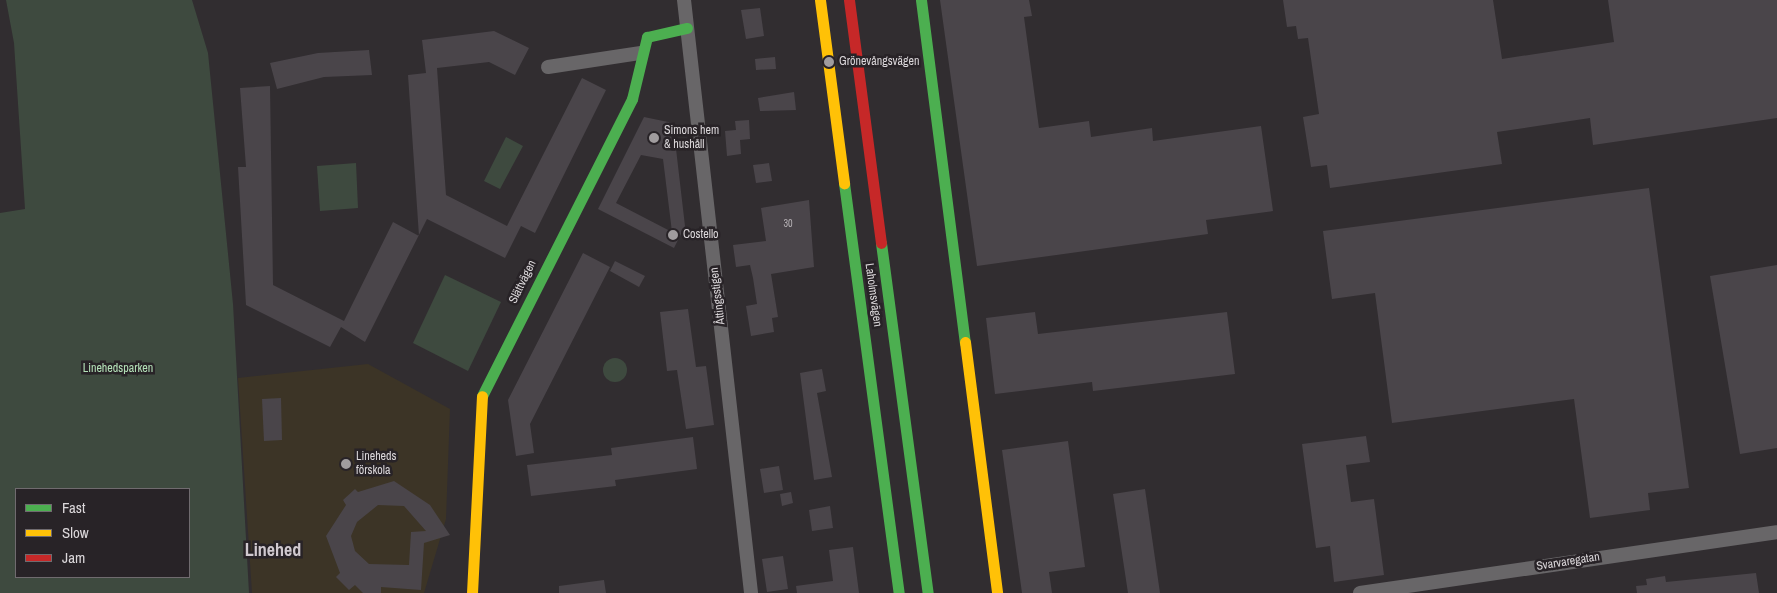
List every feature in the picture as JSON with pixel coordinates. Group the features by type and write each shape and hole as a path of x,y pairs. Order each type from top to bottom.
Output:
{"main road":[{"name":"Laholmsvägen","path":"820,0 899,593"},
{"name":"Laholmsvägen","path":"849,0 928,593"},
{"path":"922,0 997,593"},
{"name":"Slättvägen","path":"472,593 481,398 632,99 641,53 647,37 687,28"}],"street":[{"name":"Åttingsstigen","path":"684,0 752,593"},
{"path":"548,67 641,53"},
{"name":"Svarvaregatan","path":"1360,593 1777,532"}],"shaded area":[{"name":"Lineheds förskola","path":"368,364 450,409 446,519 424,593 252,593 238,378"}],"green space":[{"name":"Linehedsparken","path":"6,0 192,0 208,53 233,304 249,593 0,593 0,213 25,209 14,43"},
{"path":"506,137 523,146 500,189 484,181"},
{"path":"356,163 358,208 320,211 317,166"},
{"path":"445,275 501,302 468,371 413,343"},
{"path":"615,358 624,361 627,370 624,379 615,382 606,379 603,370 606,361"}],"building":[{"path":"940,0 1029,0 1032,16 1024,17 1039,128 1089,121 1091,137 1152,128 1153,141 1261,126 1273,211 1206,220 1208,234 977,266"},
{"path":"1283,0 1493,0 1502,59 1614,42 1608,0 1777,0 1777,118 1593,145 1590,118 1497,132 1502,164 1330,188 1327,165 1311,167 1303,117 1319,114 1308,38 1298,39 1296,26 1287,27"},
{"path":"760,8 764,36 746,39 741,10"},
{"path":"494,31 529,48 515,75 489,62 437,68 446,195 507,226 582,78 606,90 535,233 521,226 505,258 427,219 419,235 408,75 426,73 422,40"},
{"path":"369,50 372,75 324,77 277,89 270,63 318,53"},
{"path":"775,57 776,69 756,70 755,59"},
{"path":"270,86 273,285 344,321 393,222 419,236 365,342 341,327 330,347 246,305 238,167 246,167 240,88"},
{"path":"794,92 796,110 760,111 758,98"},
{"path":"644,117 673,123 685,226 674,248 598,209","holes":["641,155 663,159 672,232 616,203"]},
{"path":"749,120 750,139 740,140 741,154 727,156 725,131 736,130 735,121"},
{"path":"769,163 772,181 756,183 753,165"},
{"path":"1649,188 1689,488 1648,493 1650,510 1590,518 1574,399 1392,423 1375,293 1332,299 1323,231"},
{"path":"809,200 814,267 771,274 778,317 772,318 774,332 751,336 746,306 757,304 753,278 750,265 736,267 733,245 766,241 761,208"},
{"path":"583,253 610,267 530,424 534,453 516,456 508,400"},
{"path":"615,261 645,276 639,287 610,271"},
{"path":"1777,265 1777,448 1740,454 1710,276"},
{"path":"688,309 696,367 706,366 714,425 686,429 677,370 667,371 660,312"},
{"path":"1035,312 1038,334 1227,312 1235,374 1093,391 1092,382 995,394 986,318"},
{"path":"822,369 826,391 817,393 832,477 814,480 800,373"},
{"path":"281,398 282,440 264,441 262,399"},
{"path":"1366,436 1370,462 1346,465 1351,502 1374,499 1384,575 1334,582 1330,546 1316,548 1302,444"},
{"path":"693,437 697,469 615,480 616,486 531,496 527,465 612,455 611,448"},
{"path":"1068,441 1085,567 1049,572 1052,593 1022,593 1002,450"},
{"path":"779,466 783,490 764,493 760,469"},
{"path":"394,481 430,505 450,535 424,543 421,590 381,587 381,593 363,593 355,585 349,590 336,577 340,573 326,536 346,505 343,500 355,489 358,492","holes":["378,505 404,506 426,531 411,532 409,565 369,564 355,551 351,536 357,522"]},
{"path":"1145,489 1160,593 1128,593 1113,494"},
{"path":"791,492 793,503 782,506 780,494"},
{"path":"830,506 833,528 812,531 809,510"},
{"path":"853,547 859,593 797,593 796,586 833,581 829,550"},
{"path":"783,556 788,589 767,592 762,559"},
{"path":"1756,573 1759,593 1637,593 1636,586 1647,585 1646,579 1665,576 1666,582"},
{"path":"604,580 606,593 559,593 559,586"}],"traffic: fast":[{"path":"921,0 965,342"},
{"path":"482,396 632,99 647,37 687,28"},
{"path":"844,183 899,593"},
{"path":"881,243 928,593"}],"traffic: slow":[{"path":"820,0 844,183"},
{"path":"965,342 997,593"},
{"path":"472,593 482,396"}],"traffic: jam":[{"path":"849,0 881,243"}],"place":[{"name":"Grönevångsvägen","path":"829,62"},
{"name":"Simons hem & hushåll","path":"654,138"},
{"name":"Costello","path":"673,235"},
{"name":"Lineheds förskola","path":"346,464"}],"district":[{"name":"Linehed","path":"273,550"}]}
